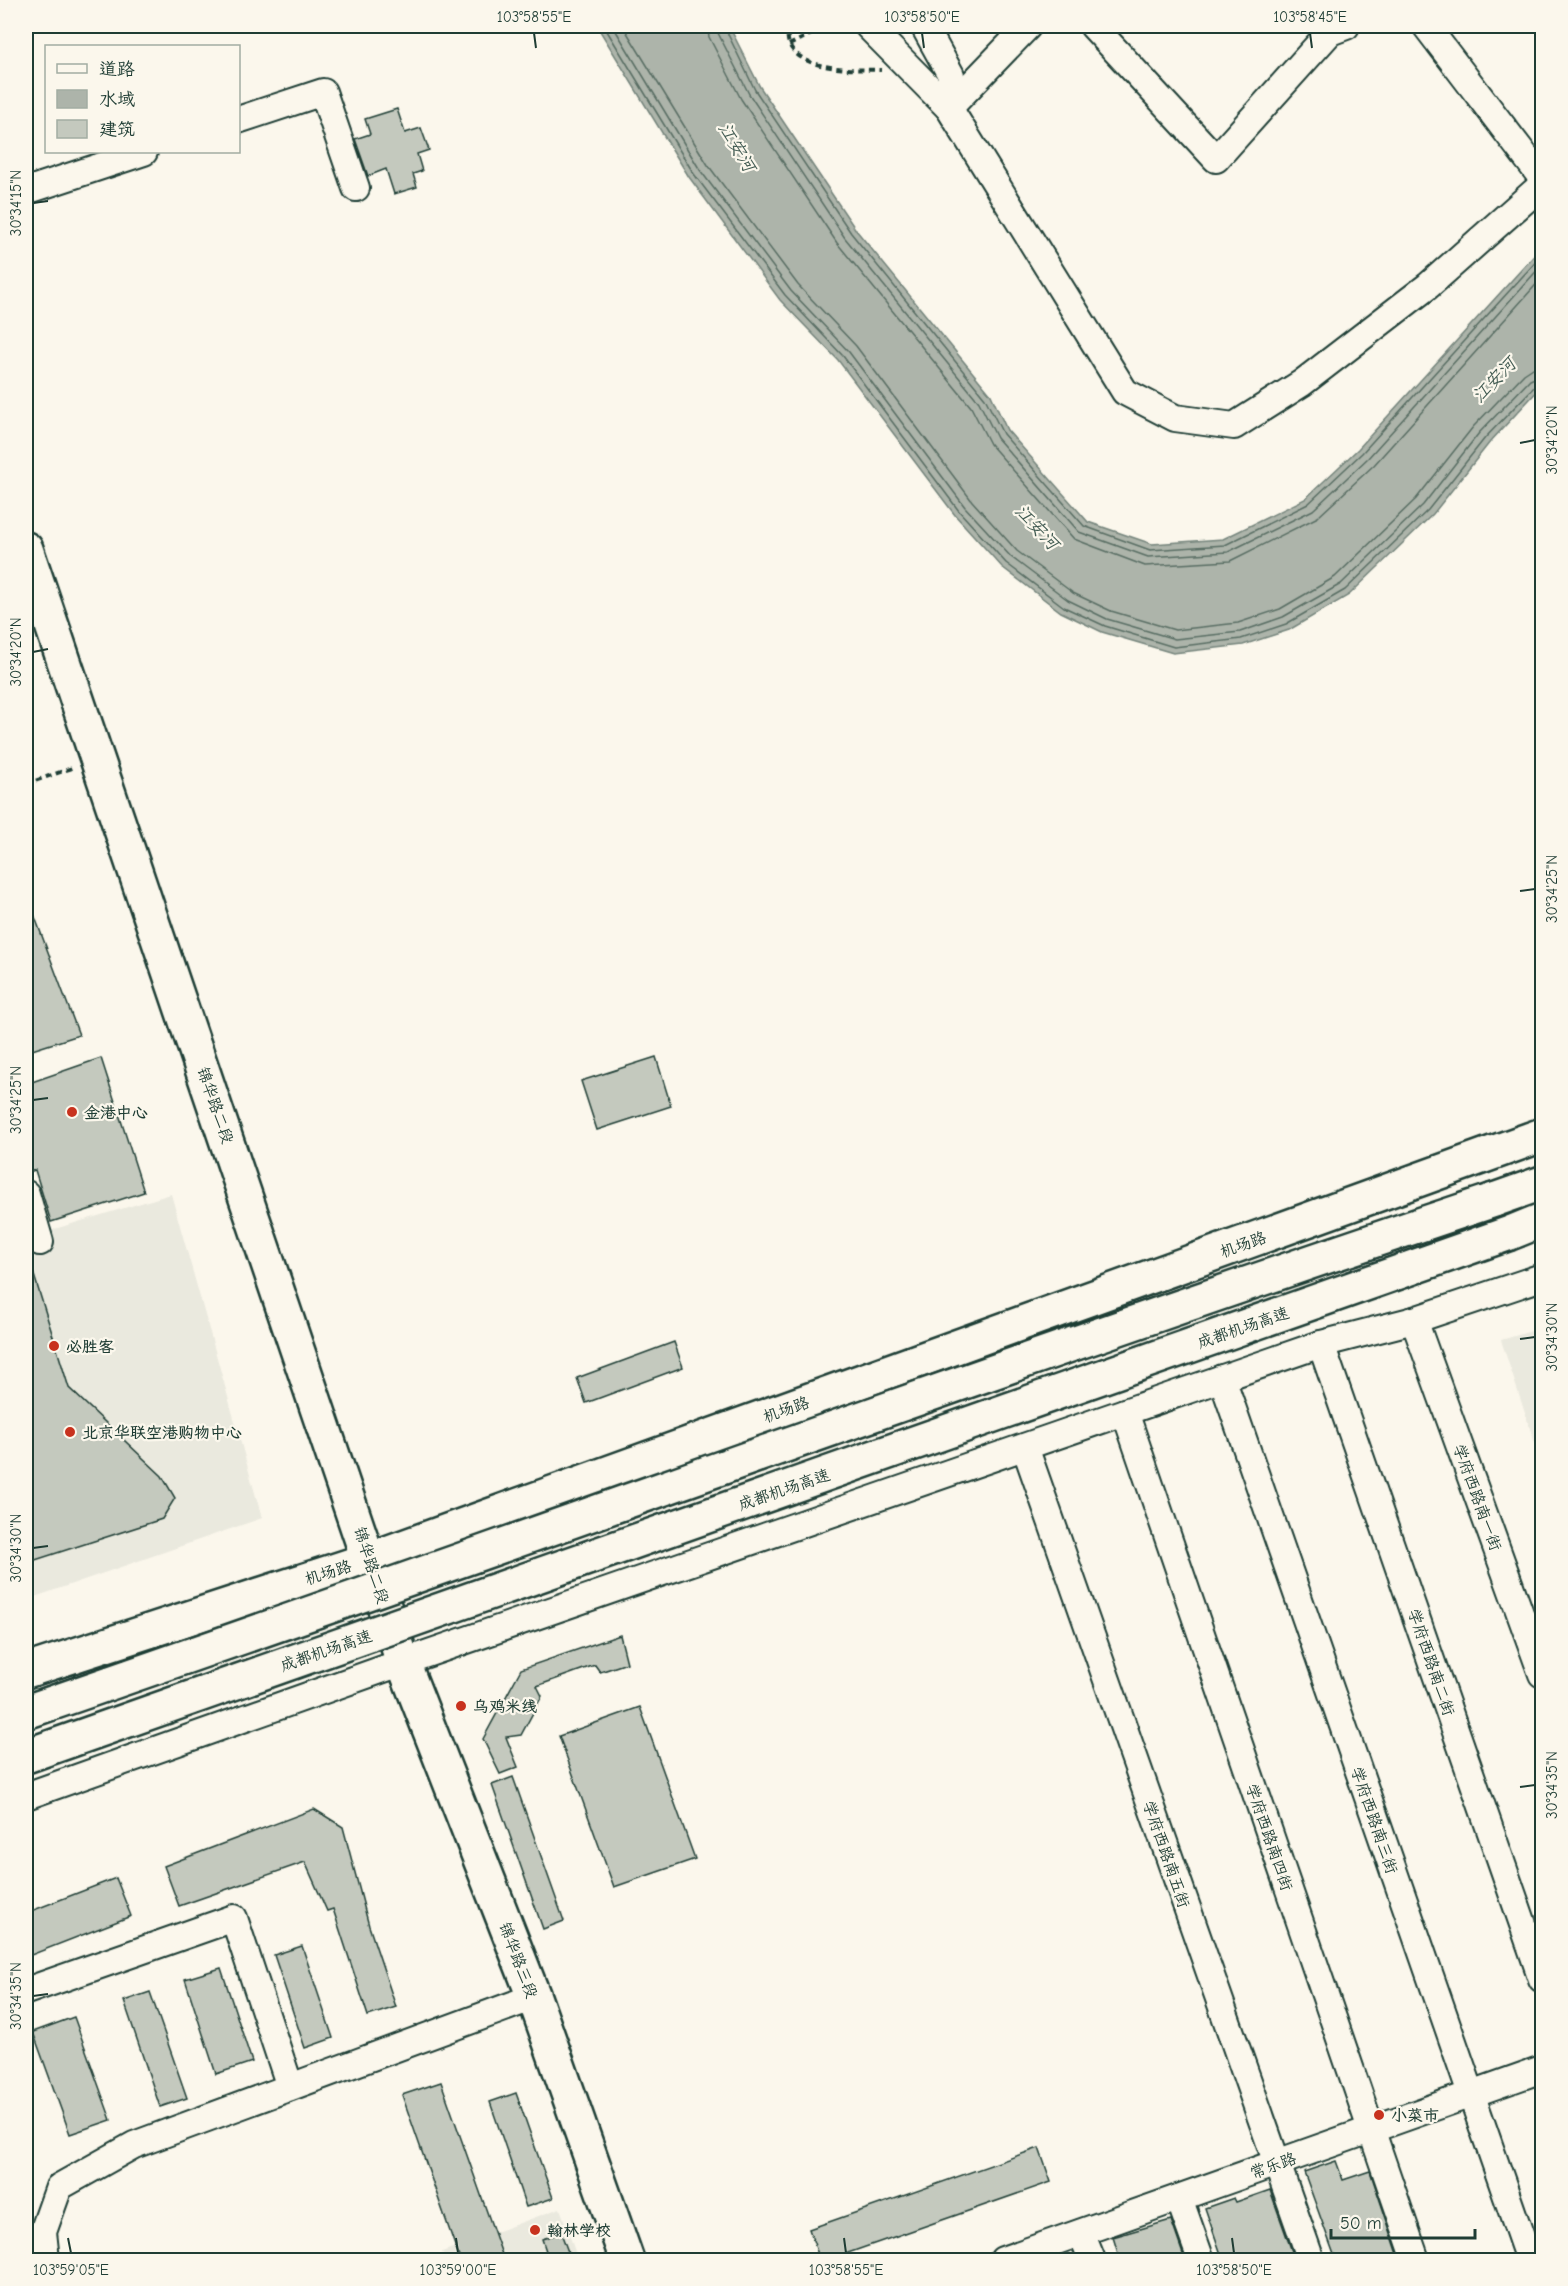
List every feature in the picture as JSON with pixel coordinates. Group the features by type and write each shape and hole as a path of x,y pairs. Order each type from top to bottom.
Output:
{"main road":[{"name":"锦华路二段","path":"26,549 403,1662"},
{"name":"机场路","path":"26,1671 370,1559 1542,1135"},
{"path":"26,1712 412,1580 1261,1278 1542,1183"},
{"name":"成都机场高速","path":"26,1756 1542,1220"},
{"name":"锦华路三段","path":"403,1662 534,1997 627,2260"}],"street":[{"path":"868,26 949,108 1125,392 1175,418 1234,426 1302,383 1428,286 1542,185"},
{"path":"924,26 951,75 949,108"},
{"path":"949,108 1029,26"},
{"path":"1093,26 1216,159 1334,28"},
{"path":"1426,26 1542,178"},
{"path":"240,119 323,92 356,188"},
{"path":"26,190 141,153"},
{"path":"26,1194 40,1242"},
{"path":"26,1796 403,1662 1321,1344 1414,1320 1542,1277"},
{"name":"学府西路南一街","path":"1414,1320 1542,1674"},
{"name":"学府西路南二街","path":"1321,1344 1542,1979"},
{"name":"学府西路南三街","path":"1222,1378 1529,2260"},
{"name":"学府西路南四街","path":"1125,1412 1416,2260"},
{"name":"学府西路南五街","path":"1025,1447 1311,2260"},
{"path":"26,1991 234,1918 290,2087"},
{"path":"46,2260 43,2232 58,2187 134,2145 534,1997"},
{"name":"常乐路","path":"1003,2260 1542,2069"},
{"path":"1179,2198 1201,2260"},
{"path":"1081,2233 1092,2260"}],"path":[{"path":"795,26 786,27 789,45 804,59 829,68 882,70 895,77 910,68"},
{"path":"789,45 828,26"},
{"path":"26,784 98,759"}],"shaded area":[{"path":"171,1194 262,1518 26,1600 26,1224 38,1234"},
{"path":"1542,1328 1542,1465 1501,1340"},
{"name":"翰林学校","path":"560,2208 578,2260 445,2260 442,2252"}],"water":[{"name":"江安河","path":"597,26 729,26 760,87 856,230 991,395 1007,430 1088,522 1152,544 1223,539 1305,499 1358,449 1542,247 1542,386 1490,442 1433,514 1349,595 1289,630 1243,645 1173,653 1102,632 1061,612 1002,567 955,515 838,360 780,300 689,177"}],"building":[{"path":"397,109 405,133 421,128 429,150 417,154 422,171 413,174 417,187 394,194 386,169 368,176 355,139 370,134 365,119"},
{"path":"26,893 79,1035 26,1052"},
{"path":"656,1057 671,1106 597,1130 581,1081"},
{"name":"金港中心","path":"101,1058 144,1192 51,1222 35,1170 26,1173 26,1084"},
{"name":"北京华联空港购物中心","path":"29,1259 69,1388 162,1476 175,1498 162,1519 26,1563 26,1260"},
{"path":"674,1342 683,1367 586,1403 577,1378"},
{"path":"620,1635 627,1663 600,1672 595,1665 537,1686 542,1696 521,1735 506,1737 518,1767 500,1774 483,1739 521,1669"},
{"path":"640,1707 695,1859 614,1887 559,1736"},
{"path":"513,1777 564,1921 543,1929 492,1785"},
{"path":"314,1809 343,1827 369,1926 396,2007 368,2016 333,1909 327,1911 305,1862 179,1906 164,1866"},
{"path":"116,1878 131,1916 26,1957 26,1913"},
{"path":"302,1946 333,2038 305,2048 274,1955"},
{"path":"221,1968 252,2062 216,2074 185,1979"},
{"path":"150,1992 187,2098 160,2107 124,2001"},
{"path":"74,2017 111,2120 70,2134 33,2032"},
{"path":"441,2082 504,2260 460,2260 402,2095"},
{"path":"516,2093 553,2198 526,2207 490,2102"},
{"path":"1039,2148 1051,2182 828,2260 820,2260 809,2229"},
{"path":"1336,2161 1343,2180 1370,2171 1400,2260 1336,2260 1304,2172"},
{"path":"1270,2190 1295,2260 1223,2260 1205,2208 1234,2198 1236,2202"},
{"path":"1171,2220 1185,2260 1120,2260 1113,2237"},
{"path":"561,2233 571,2260 549,2260 542,2239"}],"place":[{"name":"金港中心","path":"72,1112"},
{"name":"必胜客","path":"54,1346"},
{"name":"北京华联空港购物中心","path":"70,1432"},
{"name":"乌鸡米线","path":"461,1706"},
{"name":"小菜市","path":"1379,2115"},
{"name":"翰林学校","path":"535,2230"}]}
